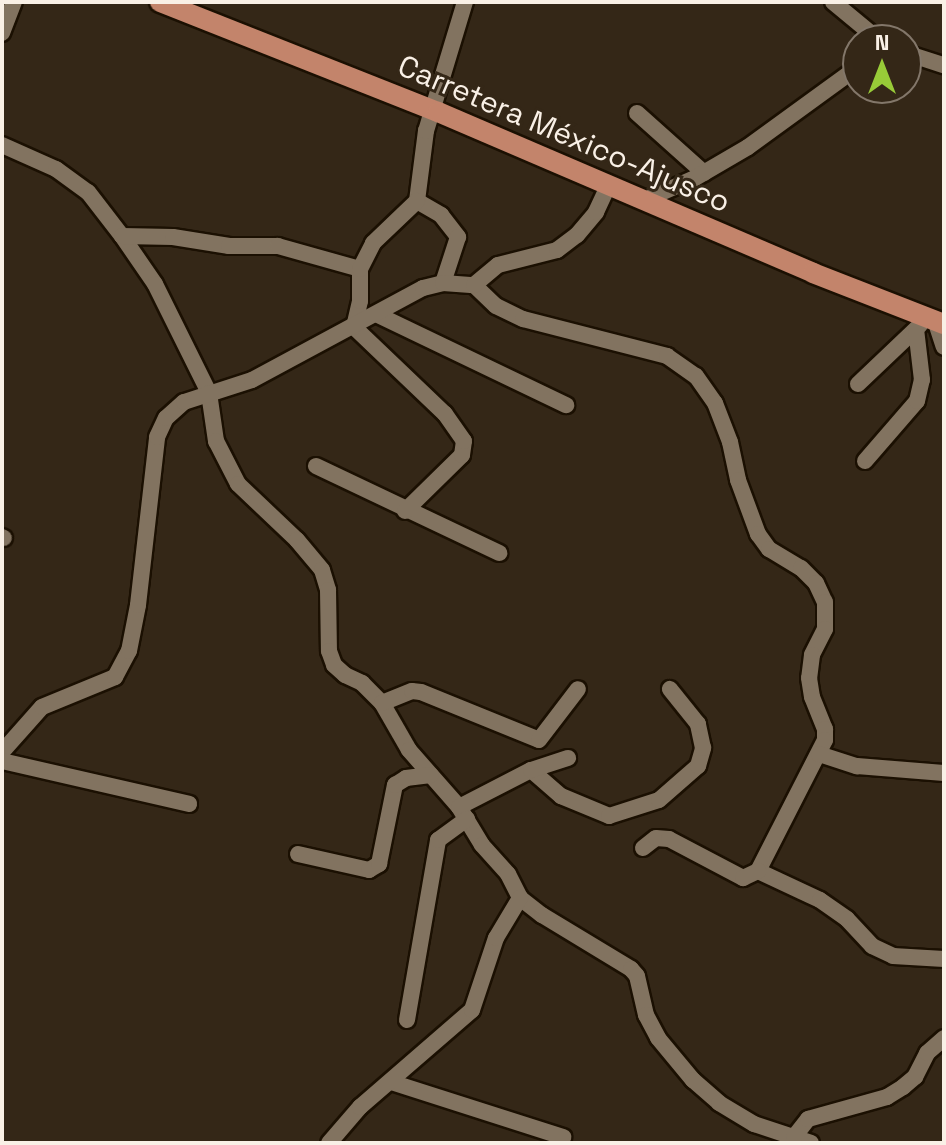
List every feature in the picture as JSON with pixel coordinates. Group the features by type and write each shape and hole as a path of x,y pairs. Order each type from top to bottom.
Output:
{"main road":[{"name":"Carretera México-Ajusco","path":"160,2 647,199 931,323"}],"street":[{"path":"354,327 360,301 360,269 373,243 417,201 422,150 465,2"},
{"path":"833,2 860,24"},
{"path":"2,33 9,3"},
{"path":"922,58 944,65"},
{"path":"647,199 704,173 748,147 842,79"},
{"path":"637,113 704,173"},
{"path":"2,145 56,169 88,192 122,236 155,284 209,393 216,441 238,484 297,540 322,570 328,590 326,621 334,665 345,675 362,683 382,703 409,750 463,813 482,845 508,874 520,898 542,915 631,969 637,976 646,1015 658,1038 693,1080 719,1103 754,1124 811,1143"},
{"path":"474,285 498,265 557,250 577,235 596,212 609,184"},
{"path":"417,201 441,215 458,237 443,283"},
{"path":"122,236 173,237 229,246 278,246 360,269"},
{"path":"2,752 42,707 115,677 129,651 138,605 157,437 166,418 184,402 252,380 423,288 443,283 474,285 496,306 523,319 667,356 696,376 715,403 758,534 769,549 801,568 816,583 825,602 825,629 812,655 809,678 812,697 825,729 819,754 758,871 743,878 669,839 656,838 643,848"},
{"path":"376,314 566,405"},
{"path":"931,323 944,347"},
{"path":"858,384 931,323"},
{"path":"865,461 917,401 931,323"},
{"path":"354,327 445,414 464,441 462,455 405,511"},
{"path":"316,466 405,511 499,553"},
{"path":"382,703 412,691 421,692 539,740 578,689"},
{"path":"531,770 561,796 609,816 659,800 698,766 703,748 698,724 670,689"},
{"path":"819,754 857,766 944,773"},
{"path":"407,1020 438,840 463,813 531,770 568,758"},
{"path":"2,761 189,804"},
{"path":"298,854 369,870 379,864 395,785 406,778 431,775"},
{"path":"758,871 820,900 847,919 872,946 893,956 944,959"},
{"path":"329,1143 360,1107 472,1010 496,938 520,898"},
{"path":"794,1137 808,1119 887,1097 903,1087 915,1077 927,1053 944,1038"},
{"path":"391,1082 563,1137"}]}
